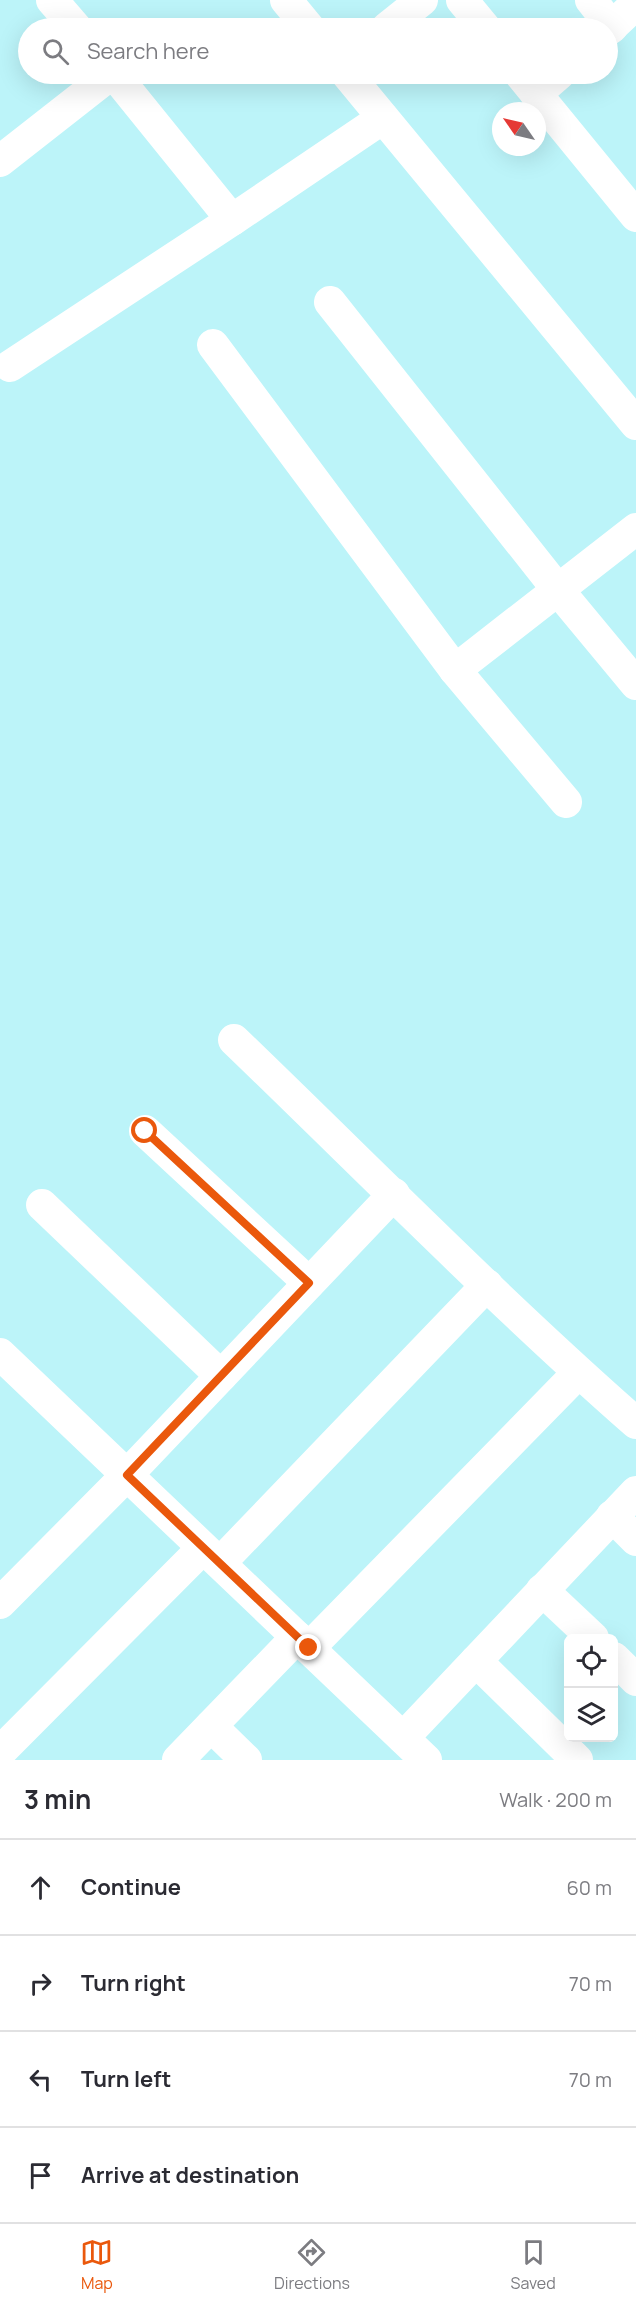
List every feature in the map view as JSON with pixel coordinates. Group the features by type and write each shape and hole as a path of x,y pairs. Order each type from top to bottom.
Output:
{"street":[{"path":"52,0 67,18"},
{"path":"286,0 301,18"},
{"path":"400,18 422,0"},
{"path":"462,0 477,18"},
{"path":"591,0 603,18"},
{"path":"618,21 636,4"},
{"path":"0,162 99,84"},
{"path":"120,84 232,220"},
{"path":"354,84 636,424"},
{"path":"528,84 636,216"},
{"path":"10,366 383,118"},
{"path":"330,302 558,590 636,684"},
{"path":"213,345 455,670 566,802"},
{"path":"455,670 636,529"},
{"path":"234,1040 487,1285 636,1423"},
{"path":"145,1131 309,1283"},
{"path":"0,1603 127,1475 394,1194"},
{"path":"42,1205 221,1376"},
{"path":"0,1752 212,1555 487,1285"},
{"path":"0,1354 426,1760"},
{"path":"178,1760 211,1726 303,1642 579,1372"},
{"path":"403,1738 636,1492"},
{"path":"612,1516 636,1540"},
{"path":"542,1590 589,1634"},
{"path":"476,1661 577,1760"},
{"path":"618,1662 636,1680"},
{"path":"211,1726 246,1760"}],"route":[{"path":"145,1131 309,1283 127,1475 309,1648"}]}
